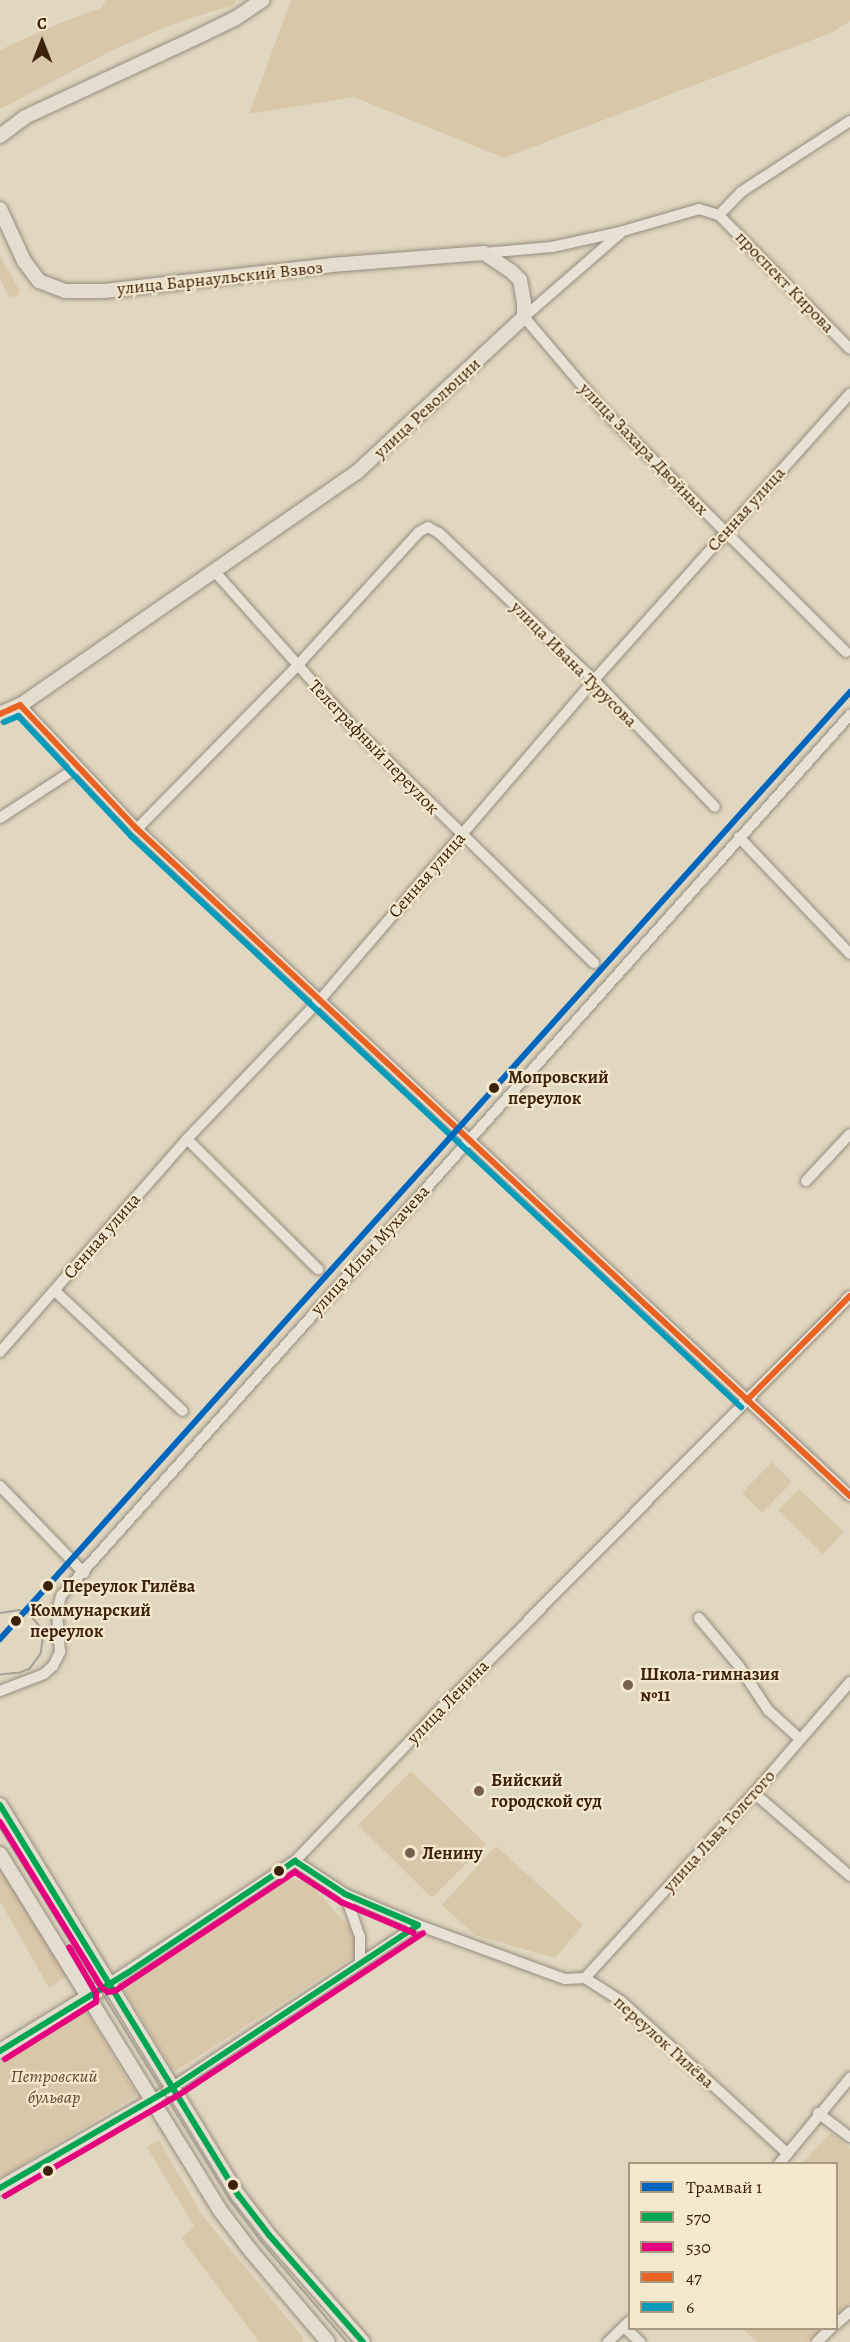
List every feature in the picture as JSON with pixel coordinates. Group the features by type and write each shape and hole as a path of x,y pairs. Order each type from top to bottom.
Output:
{"main road":[{"path":"0,136 25,117 195,38 260,1"},
{"name":"улица Барнаульский Взвоз","path":"0,209 24,261 39,281 65,291 104,291 331,265 484,253"},
{"path":"484,253 520,280 524,293 524,317"},
{"name":"улица Революции","path":"0,714 20,705 357,472 524,317"},
{"path":"0,1805 172,2088 256,2219 363,2342"},
{"path":"0,1854 237,2234 328,2342"},
{"name":"улица Ленина","path":"0,2051 110,1983"},
{"path":"0,2188 152,2100"}],"street":[{"path":"719,215 741,192 850,121"},
{"name":"улица Революции","path":"524,317 624,231 691,209 709,210 719,215"},
{"name":"проспект Кирова","path":"719,215 850,349"},
{"name":"улица Барнаульский Взвоз","path":"484,253 552,247 624,231"},
{"name":"улица Захара Двойных","path":"524,317 603,410 846,652"},
{"name":"Сенная улица","path":"0,1352 187,1139 320,1000 594,680 724,532 850,394"},
{"name":"улица Ивана Турусова","path":"297,666 419,532 428,527 439,533 594,680 714,807"},
{"name":"Телеграфный переулок","path":"215,572 338,712 461,836 594,963"},
{"path":"137,829 297,666"},
{"path":"20,705 137,829 850,1496"},
{"name":"улица Ильи Мухачева","path":"0,1691 44,1674 53,1666 60,1652 58,1603 468,1139 850,714"},
{"path":"0,818 78,767"},
{"path":"739,837 850,954"},
{"path":"806,1181 850,1134"},
{"path":"187,1139 318,1269"},
{"path":"55,1291 183,1411"},
{"name":"улица Ленина","path":"110,1983 295,1861 431,1719 850,1296"},
{"path":"0,1486 84,1573"},
{"path":"699,1618 739,1666 768,1710 800,1739"},
{"name":"улица Льва Толстого","path":"585,1978 754,1792 850,1682"},
{"path":"754,1792 850,1876"},
{"name":"переулок Гилёва","path":"295,1861 345,1894 418,1925 565,1979 585,1978 621,2001 788,2154"},
{"path":"345,1894 360,1937 360,1963"},
{"path":"152,2100 418,1925"},
{"path":"780,2162 818,2113 850,2078"},
{"path":"818,2113 850,2137"},
{"path":"838,2323 850,2312"},
{"path":"608,2342 627,2324"},
{"path":"817,2342 829,2330"}],"green space":[{"path":"106,0 237,0 233,5 170,25 111,51 0,109 0,50 60,23 101,8"},
{"path":"291,0 850,0 850,21 833,32 504,158 354,97 249,114"},
{"path":"0,256 20,291 16,297 9,296 0,279"},
{"path":"772,1462 792,1482 762,1513 742,1493"},
{"path":"799,1489 844,1532 823,1554 778,1510"},
{"path":"411,1771 486,1844 432,1898 358,1825"},
{"path":"496,1846 583,1925 555,1958 475,1935 442,1905"},
{"path":"0,1866 67,1976 49,1988 0,1901"},
{"path":"290,1879 308,1881 355,1934 359,1946 353,1957 174,2072 122,1986"},
{"name":"Петровский бульвар","path":"86,2010 137,2095 0,2178 0,2062"},
{"path":"831,2133 850,2149 850,2304 838,2315 838,2162 803,2162"},
{"path":"159,2140 202,2215 302,2336 303,2342 259,2342 181,2238 194,2226 147,2147"},
{"path":"744,2330 822,2330 808,2342 757,2342"}],"tram line":[{"name":"1","path":"0,1639 850,692"},
{"path":"0,1613 19,1610 28,1613 40,1626 43,1641 41,1654 30,1669 20,1673 0,1675"},
{"path":"0,1827 231,2201 262,2242 347,2342"}],"transit line":[{"name":"47","path":"0,714 20,705 137,829 850,1496"},
{"name":"6","path":"4,722 18,716 131,836 741,1407"},
{"name":"47","path":"747,1400 850,1296"},
{"name":"570","path":"0,1805 239,2196 269,2235 363,2342"},
{"name":"530","path":"0,1822 102,1988 108,1992 115,1991 295,1872 341,1902 414,1933"},
{"name":"570","path":"0,2051 129,1972 295,1861 345,1894 418,1925"},
{"name":"570","path":"0,2188 172,2088 418,1925"},
{"name":"530","path":"5,2196 177,2096 423,1933"},
{"name":"530","path":"5,2059 96,2002 96,1993 69,1947"}],"place":[{"name":"Мопровский переулок","path":"494,1088"},
{"name":"Переулок Гилёва","path":"48,1586"},
{"name":"Коммунарский переулок","path":"16,1621"},
{"name":"Школа-гимназия №11","path":"628,1685"},
{"name":"Бийский городской суд","path":"479,1791"},
{"name":"Ленину","path":"410,1853"}]}
